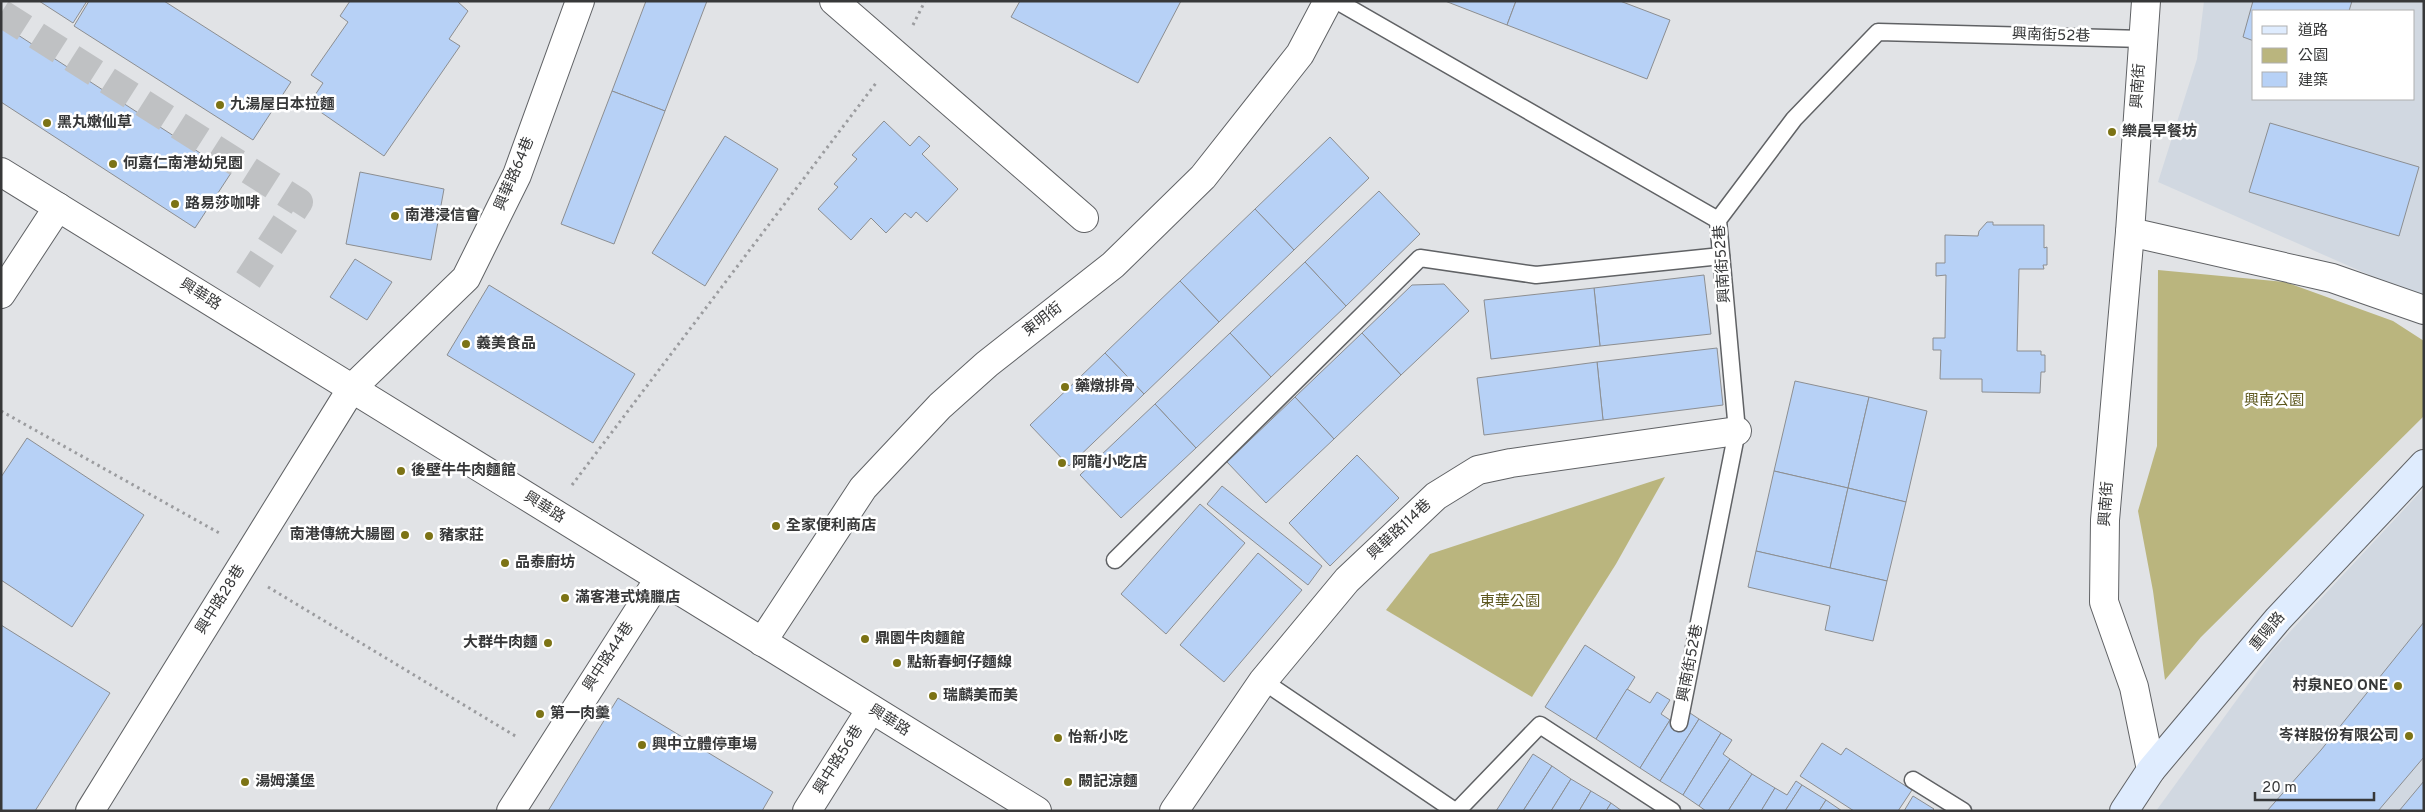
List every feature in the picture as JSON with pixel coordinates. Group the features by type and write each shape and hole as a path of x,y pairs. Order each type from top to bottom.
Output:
{"street":[{"name":"興華路64巷","path":"352,388 466,278 517,175 580,1"},
{"path":"834,1 1084,218"},
{"name":"東明街","path":"762,642 870,480 940,406 988,364 1114,265 1204,177 1300,54 1328,1"},
{"name":"興南街","path":"2146,1 2130,232 2105,520 2104,602 2134,687 2151,770"},
{"name":"興華路","path":"1,172 1037,811"},
{"path":"1,294 58,207"},
{"path":"2130,232 2332,278 2424,310"},
{"name":"興中路28巷","path":"90,811 352,388"},
{"name":"興華路114巷","path":"1174,811 1263,681 1347,580 1436,496 1478,470 1521,462 1737,431"},
{"name":"重陽路","path":"2124,811 2151,770 2288,608 2424,464"},
{"name":"興中路44巷","path":"511,811 659,579"},
{"name":"興中路56巷","path":"807,811 870,709"}],"lane":[{"path":"1337,1 1718,220"},
{"name":"興南街52巷","path":"1679,723 1737,431 1718,220 1794,119 1878,32 2142,39"},
{"path":"1115,560 1420,258 1536,275 1721,256"},
{"path":"1263,681 1456,811 1540,725 1672,811"},
{"path":"1913,780 1963,811"}],"path":[{"path":"552,512 896,56 925,1"},
{"path":"1,411 236,543 228,562 546,755"}],"shaded area":[{"path":"2204,1 2424,1 2424,299 2158,182 2197,59"},
{"path":"2424,488 2424,811 2156,811 2273,650"}],"green space":[{"name":"興南公園","path":"2158,270 2285,282 2393,321 2424,341 2424,416 2201,637 2165,680 2153,591 2138,511 2157,446"},
{"name":"東華公園","path":"1665,477 1616,564 1532,697 1386,610 1430,554"}],"building":[{"path":"39,1 87,1 73,23"},
{"path":"89,1 164,1 291,82 253,140 74,26"},
{"path":"350,1 457,1 468,11 449,39 460,46 384,156 309,104 323,83 311,75 348,22 340,16"},
{"path":"646,1 707,1 665,111 612,91"},
{"path":"1020,1 1181,1 1138,83 1011,17"},
{"path":"1445,1 1516,1 1507,25"},
{"path":"1516,1 1620,1 1670,20 1647,79 1507,25"},
{"path":"2253,1 2352,1 2349,10 2252,10 2252,40 2243,37"},
{"path":"1,24 231,173 195,228 1,102"},
{"path":"612,91 665,111 614,244 561,224"},
{"path":"884,121 910,146 919,136 930,146 922,154 958,189 927,222 916,212 911,218 905,213 886,233 871,218 851,240 818,209 838,187 834,184 857,159 852,155"},
{"path":"2270,123 2419,167 2399,236 2249,192"},
{"path":"725,136 778,169 705,286 652,253"},
{"path":"1330,137 1369,178 1294,250 1255,209"},
{"name":"南港浸信會","path":"360,172 444,189 431,260 346,244"},
{"path":"1379,191 1420,234 1346,306 1305,262"},
{"path":"1255,209 1294,250 1219,322 1180,281"},
{"path":"1987,222 1993,222 1993,225 2044,225 2044,248 2047,247 2047,265 2043,265 2044,269 2019,269 2017,351 2041,351 2041,355 2045,355 2045,372 2041,372 2040,393 1982,392 1982,379 1940,379 1941,350 1933,350 1933,338 1945,338 1946,275 1936,276 1936,263 1945,263 1945,235 1978,236 1979,231"},
{"path":"355,259 392,282 367,320 330,297"},
{"path":"1305,262 1346,306 1271,377 1230,333"},
{"path":"1704,275 1711,334 1600,346 1594,288"},
{"path":"1180,281 1219,322 1144,394 1105,353"},
{"path":"1444,284 1469,311 1401,375 1362,333 1412,285"},
{"path":"489,285 635,374 593,443 447,355"},
{"path":"1594,288 1600,346 1491,359 1484,300"},
{"path":"1230,333 1271,377 1196,448 1155,404"},
{"path":"1362,333 1401,375 1334,439 1295,397"},
{"path":"1717,348 1723,405 1603,420 1597,362"},
{"path":"1105,353 1144,394 1069,466 1030,425"},
{"path":"1597,362 1603,420 1484,435 1477,378"},
{"path":"1795,381 1869,397 1848,488 1774,471"},
{"path":"1295,397 1334,439 1266,503 1227,462"},
{"path":"1869,397 1927,411 1906,502 1848,488"},
{"path":"1155,404 1196,448 1121,518 1080,475"},
{"path":"27,438 144,515 72,627 1,580 1,477"},
{"path":"1357,455 1399,498 1330,566 1289,523"},
{"path":"1774,471 1848,488 1830,568 1756,551"},
{"path":"1222,486 1322,566 1308,585 1207,504"},
{"path":"1848,488 1906,502 1887,581 1830,568"},
{"path":"1200,504 1245,543 1166,634 1121,594"},
{"path":"1756,551 1887,581 1873,641 1825,630 1830,606 1748,587"},
{"path":"1258,553 1302,590 1224,682 1180,645"},
{"name":"村泉NEO ONE","path":"2424,622 2424,757 2378,811 2267,811 2321,750"},
{"path":"1,625 110,693 35,811 1,811"},
{"path":"1585,645 1635,677 1596,739 1545,707"},
{"path":"1627,689 1650,703 1657,692 1670,700 1661,714 1670,720 1640,768 1596,739"},
{"name":"興中立體停車場","path":"618,698 773,792 762,811 548,811"},
{"path":"1690,713 1699,719 1660,781 1640,768 1670,720 1681,727"},
{"path":"1699,719 1721,733 1683,795 1660,781"},
{"path":"1721,733 1732,740 1723,754 1730,759 1699,806 1683,795"},
{"path":"1822,743 1841,755 1846,748 1912,790 1898,811 1854,811 1800,776"},
{"path":"1533,754 1552,766 1523,811 1496,811"},
{"path":"1730,759 1752,774 1728,811 1706,811 1699,806"},
{"path":"1552,766 1571,779 1551,811 1523,811"},
{"path":"1752,774 1775,788 1761,811 1728,811"},
{"path":"1571,779 1591,791 1579,811 1551,811"},
{"path":"1796,781 1802,785 1785,811 1761,811 1775,788 1787,795"},
{"path":"2424,781 2424,811 2399,811"},
{"path":"1802,785 1826,800 1819,811 1785,811"},
{"path":"1591,791 1611,803 1606,811 1579,811"},
{"path":"1913,796 1934,809 1932,811 1904,811"},
{"path":"1826,800 1842,811 1819,811"},
{"path":"1611,803 1622,811 1606,811"}],"tunnel":[{"path":"1,13 299,202 248,280"}],"place":[{"name":"九湯屋日本拉麵","path":"220,105"},
{"name":"黑丸嫩仙草","path":"47,123"},
{"name":"樂晨早餐坊","path":"2112,132"},
{"name":"何嘉仁南港幼兒園","path":"113,164"},
{"name":"路易莎咖啡","path":"175,204"},
{"name":"南港浸信會","path":"395,216"},
{"name":"義美食品","path":"466,344"},
{"name":"藥燉排骨","path":"1065,387"},
{"name":"阿龍小吃店","path":"1062,463"},
{"name":"後壁牛牛肉麵館","path":"401,471"},
{"name":"全家便利商店","path":"776,526"},
{"name":"南港傳統大腸圈","path":"405,535"},
{"name":"豬家莊","path":"429,536"},
{"name":"品泰廚坊","path":"505,563"},
{"name":"滿客港式燒臘店","path":"565,598"},
{"name":"鼎園牛肉麵館","path":"865,639"},
{"name":"大群牛肉麵","path":"548,643"},
{"name":"點新春蚵仔麵線","path":"897,663"},
{"name":"村泉NEO ONE","path":"2398,686"},
{"name":"瑞麟美而美","path":"933,696"},
{"name":"第一肉羹","path":"540,714"},
{"name":"岑祥股份有限公司","path":"2409,736"},
{"name":"怡新小吃","path":"1058,738"},
{"name":"興中立體停車場","path":"642,745"},
{"name":"湯姆漢堡","path":"245,782"},
{"name":"闞記涼麵","path":"1068,782"}]}
